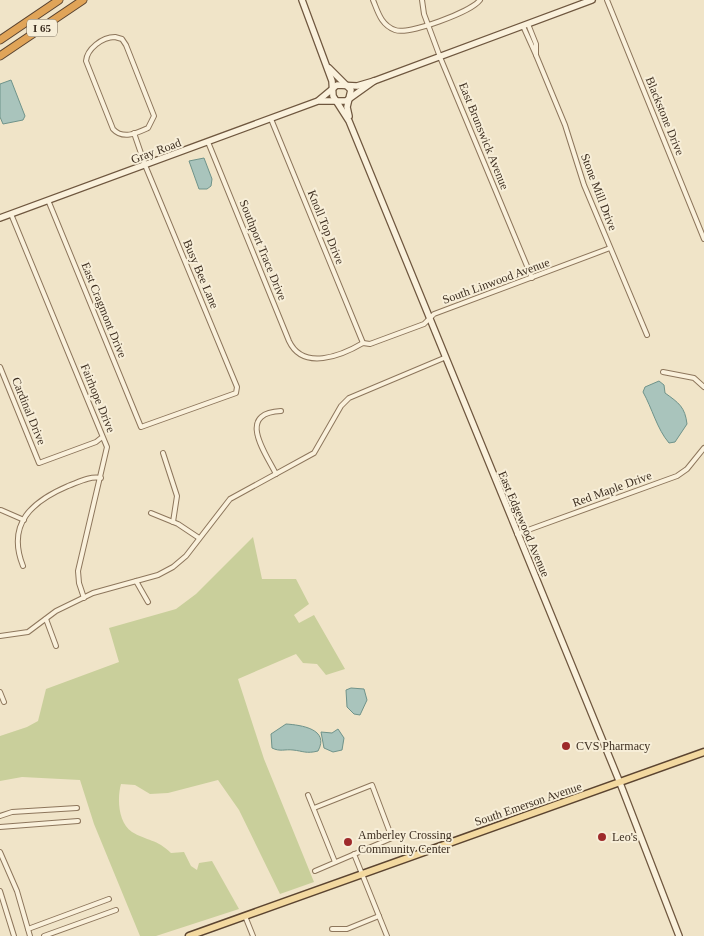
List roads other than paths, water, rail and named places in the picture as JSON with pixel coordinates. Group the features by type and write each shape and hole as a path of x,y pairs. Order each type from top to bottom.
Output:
{"highway":[{"name":"I 65","path":"0,40 59,0"},
{"name":"I 65","path":"0,56 83,0"}],"main road":[{"path":"302,0 332,81 333,96 337,101 343,102 374,81"},
{"path":"333,90 337,85 357,86 374,81 592,0"},
{"path":"324,62 351,90 350,97"},
{"name":"Gray Road","path":"0,218 318,101 333,90"},
{"name":"East Edgewood Avenue","path":"349,121 347,107 350,97"},
{"name":"Gray Road","path":"318,101 337,101"},
{"name":"East Edgewood Avenue","path":"337,101 349,121 428,319 620,783 679,936"},
{"name":"South Emerson Avenue","path":"189,936 704,752"}],"street":[{"path":"373,0 381,19 394,30 408,31 470,9 480,0"},
{"name":"East Brunswick Avenue","path":"422,0 428,24 440,56 532,278"},
{"name":"Blackstone Drive","path":"607,0 704,238"},
{"name":"Stone Mill Drive","path":"526,25 536,44 536,54 565,125 581,177 647,335"},
{"path":"112,36 124,42 153,111 154,118 151,125 134,133 124,136 114,130 87,65 88,52 100,42 112,36"},
{"name":"Knoll Top Drive","path":"271,119 363,343"},
{"name":"Busy Bee Lane","path":"134,133 145,165 237,391 223,399 141,428"},
{"name":"Southport Trace Drive","path":"208,142 289,341 296,352 307,358"},
{"name":"East Cragmont Drive","path":"48,200 141,428"},
{"name":"Fairhope Drive","path":"11,214 102,433 101,438 107,450 78,571 79,583 84,598"},
{"name":"South Linwood Avenue","path":"307,358 325,358 363,343 370,344 424,324 434,314 610,248"},
{"path":"0,636 26,633 58,610 84,598 160,574 173,567 186,556 230,499 314,453 341,406 349,398 444,358"},
{"name":"Cardinal Drive","path":"0,367 39,463 96,442 101,438"},
{"path":"663,372 694,378 704,387"},
{"path":"276,474 257,436 256,427 260,417 270,411 281,411"},
{"name":"Red Maple Drive","path":"517,534 677,476 687,469 704,448"},
{"path":"163,453 176,496 173,522"},
{"path":"23,566 19,550 24,520 32,507 44,497 87,478 101,478"},
{"path":"1,510 24,520"},
{"path":"151,513 173,522 199,538"},
{"path":"136,581 148,602"},
{"path":"46,619 56,646"},
{"path":"0,692 4,702"},
{"path":"314,808 372,785 392,838 315,870"},
{"path":"308,795 335,862"},
{"path":"0,816 12,812 77,808"},
{"path":"0,827 78,821"},
{"path":"0,852 17,891 30,936"},
{"path":"354,854 387,936"},
{"path":"0,891 14,936"},
{"path":"28,929 109,899"},
{"path":"44,936 116,910"},
{"path":"245,916 253,936"},
{"path":"332,929 347,929 379,916"}],"water":[{"path":"11,80 25,116 23,120 3,124 0,117 0,84"},
{"path":"204,158 212,179 211,186 207,189 199,189 189,161"},
{"path":"659,381 664,385 665,393 681,406 685,413 687,424 675,442 669,443 665,437 643,392 645,387"},
{"path":"351,688 364,689 367,700 360,715 354,714 347,707 346,690"},
{"path":"286,724 306,727 317,733 321,744 318,751 307,752 272,748 271,734"},
{"path":"338,729 344,738 342,750 333,752 324,748 321,732 332,733"}],"place":[{"name":"CVS Pharmacy","path":"566,746"},
{"name":"Leo's","path":"602,837"},
{"name":"Amberley Crossing Community Center","path":"348,842"}]}
